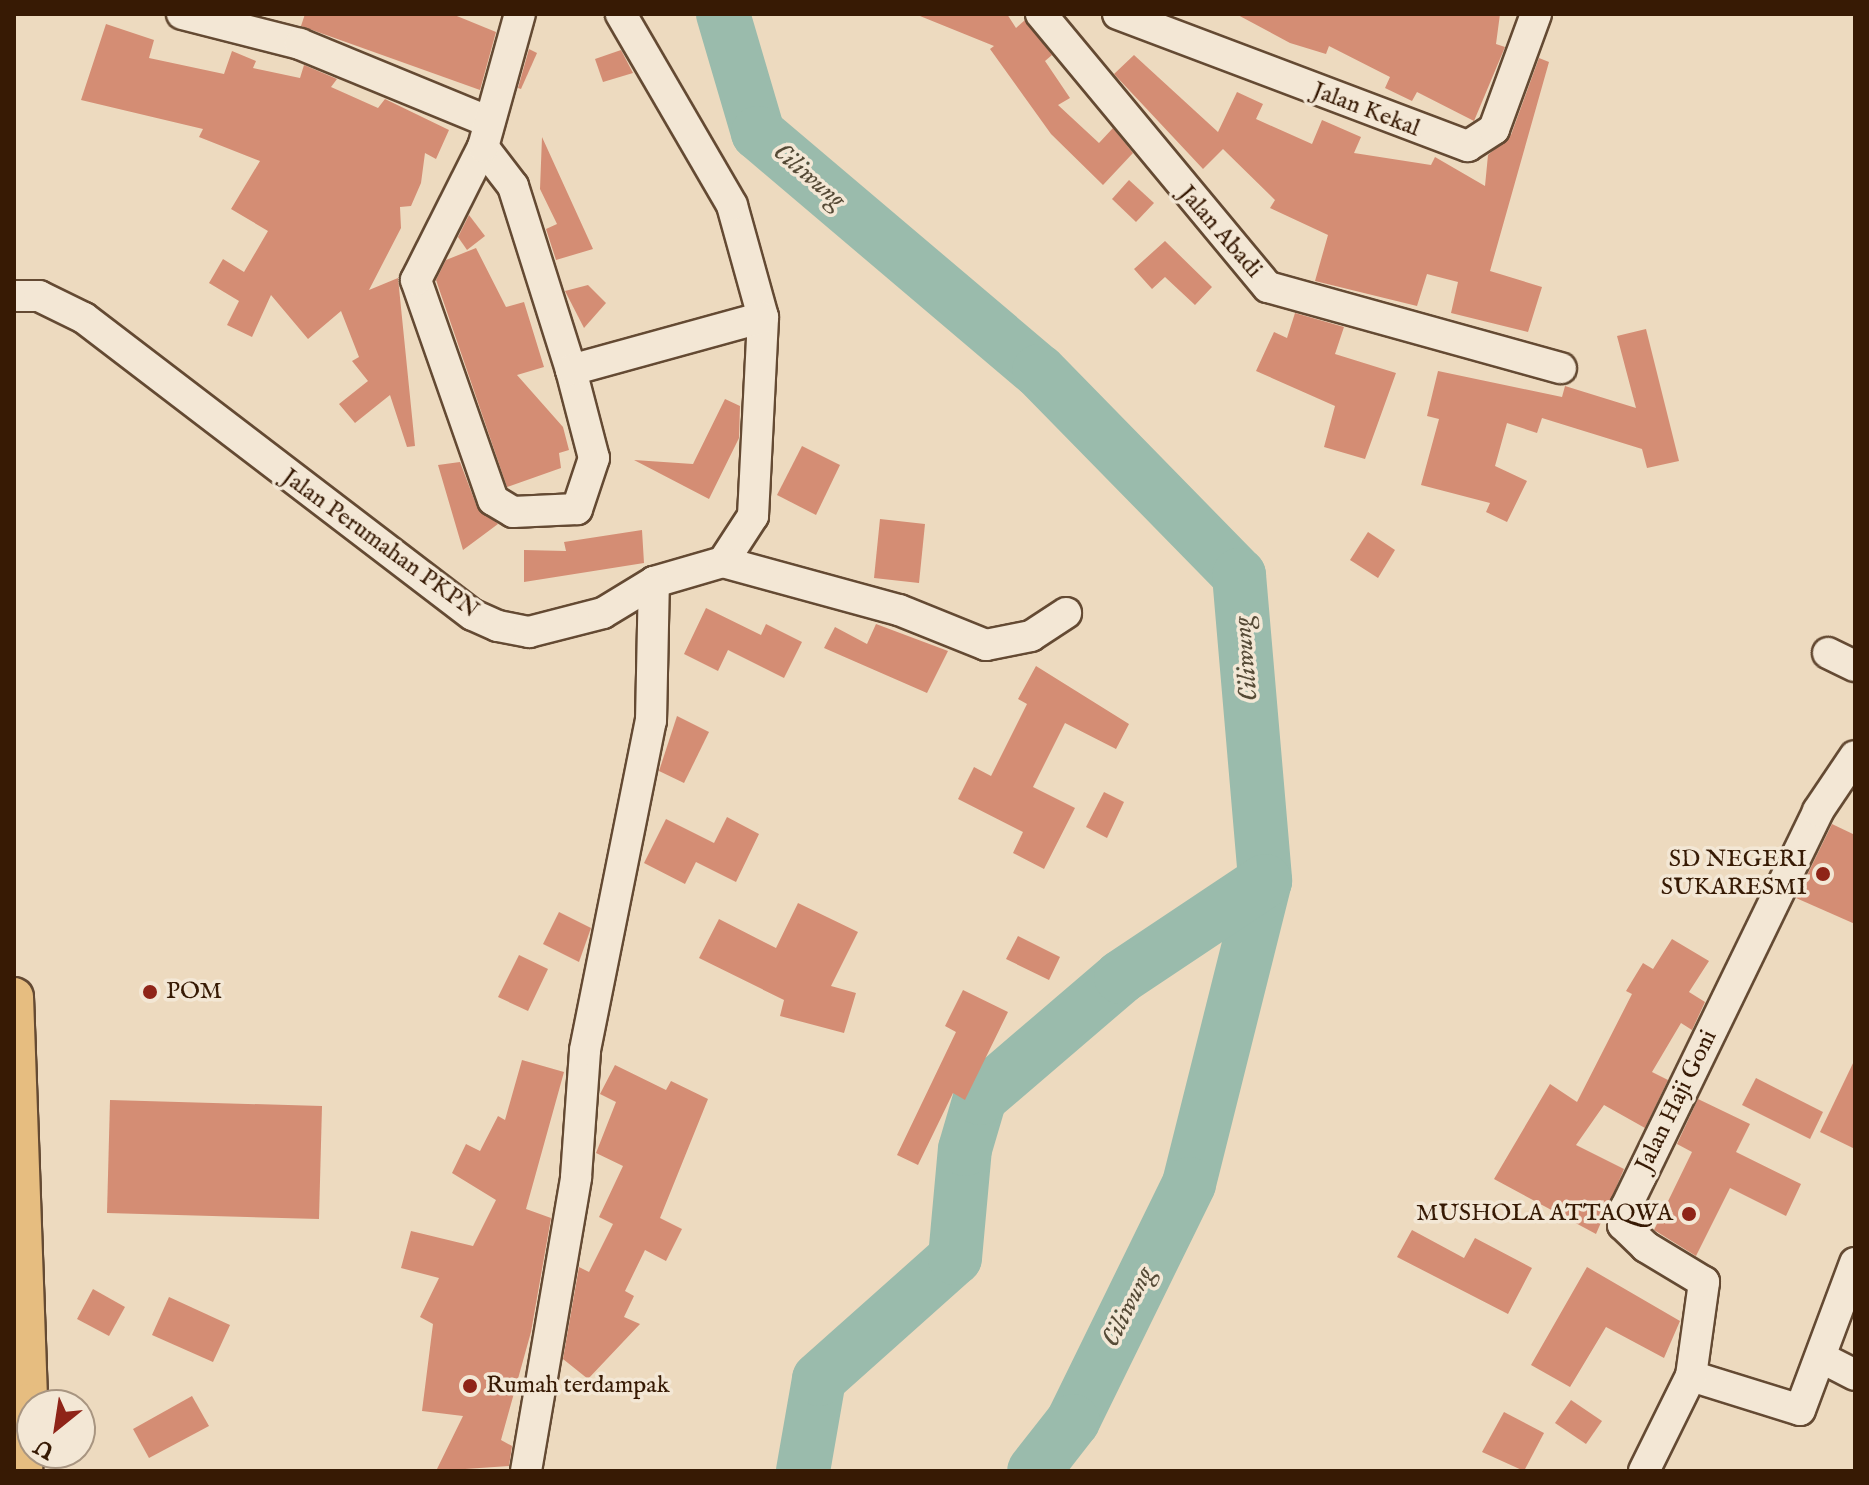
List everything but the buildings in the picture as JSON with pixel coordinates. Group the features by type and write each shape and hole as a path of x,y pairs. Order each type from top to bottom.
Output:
{"main road":[{"path":"14,997 21,1389"}],"street":[{"path":"182,14 300,44 486,134 513,186 571,370 594,458 577,509 500,506 416,280 486,134 520,14"},
{"path":"621,14 732,205 763,317 753,516 723,562 899,610 986,645 1031,636 1066,613"},
{"name":"Jalan Abadi","path":"1041,14 1268,287 1396,328 1561,368"},
{"name":"Jalan Kekal","path":"1118,14 1468,146 1494,129 1536,14"},
{"name":"Jalan Perumahan PKPN","path":"14,296 39,296 84,318 460,605 498,626 529,632 603,613 654,582 723,562"},
{"path":"571,370 763,317"},
{"path":"526,1471 576,1177 585,1050 651,721 654,582"},
{"name":"Jalan Haji Goni","path":"1644,1471 1691,1376 1704,1282 1646,1247 1623,1225 1626,1207 1818,811 1855,756"},
{"path":"1691,1376 1800,1410 1855,1263"},
{"path":"1822,1358 1855,1375"}],"waterway":[{"name":"Ciliwung","path":"723,14 758,133 1039,371 1239,575 1265,881 1189,1184 1073,1421 1034,1471"},
{"path":"803,1471 819,1379 955,1258 965,1149 980,1098 1121,977 1265,881"}],"place":[{"name":"SD NEGERI SUKARESMI","path":"1823,874"},
{"name":"POM","path":"150,992"},
{"name":"MUSHOLA ATTAQWA","path":"1689,1214"},
{"name":"Rumah terdampak","path":"470,1386"}]}
